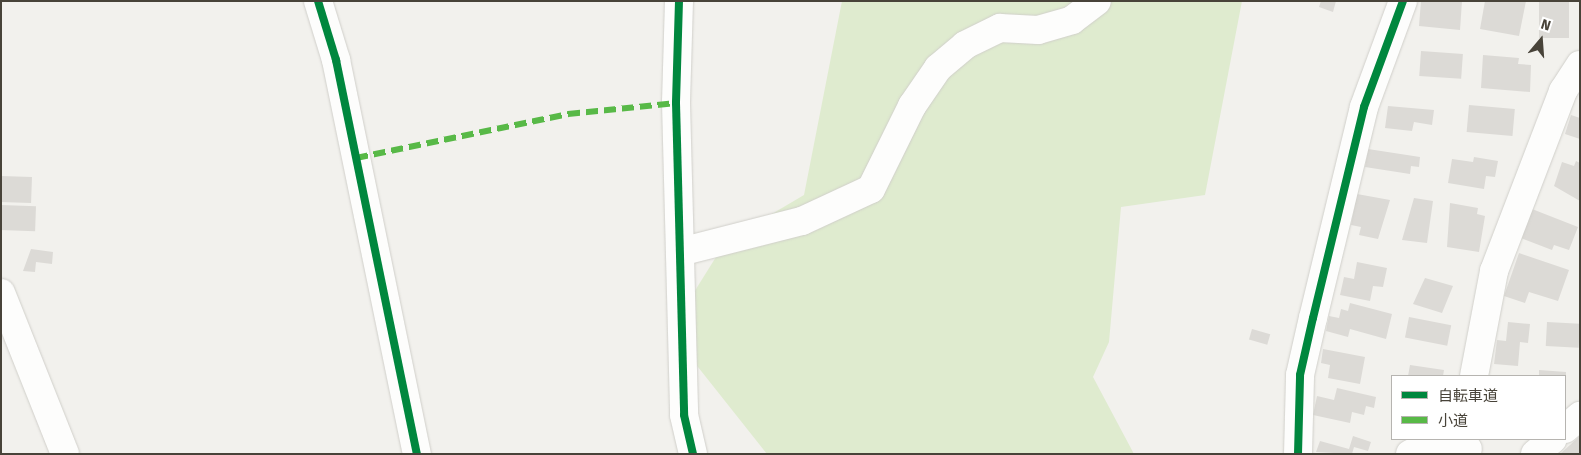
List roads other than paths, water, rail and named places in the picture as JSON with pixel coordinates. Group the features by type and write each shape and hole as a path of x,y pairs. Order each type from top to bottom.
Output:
{"street":[{"path":"318,1 336,60 418,454"},
{"path":"679,1 680,252 684,415 693,454"},
{"path":"680,252 802,221 871,189 912,106 938,68 951,56 1000,28 1038,30 1072,20 1097,1"},
{"path":"1298,454 1300,376 1313,318 1364,107 1403,1"},
{"path":"1474,375 1494,271 1563,91 1580,65"},
{"path":"1,293 65,454"},
{"path":"1566,427 1580,416"},
{"path":"1535,454 1552,440"},
{"path":"1410,454 1428,445 1469,447"}]}
